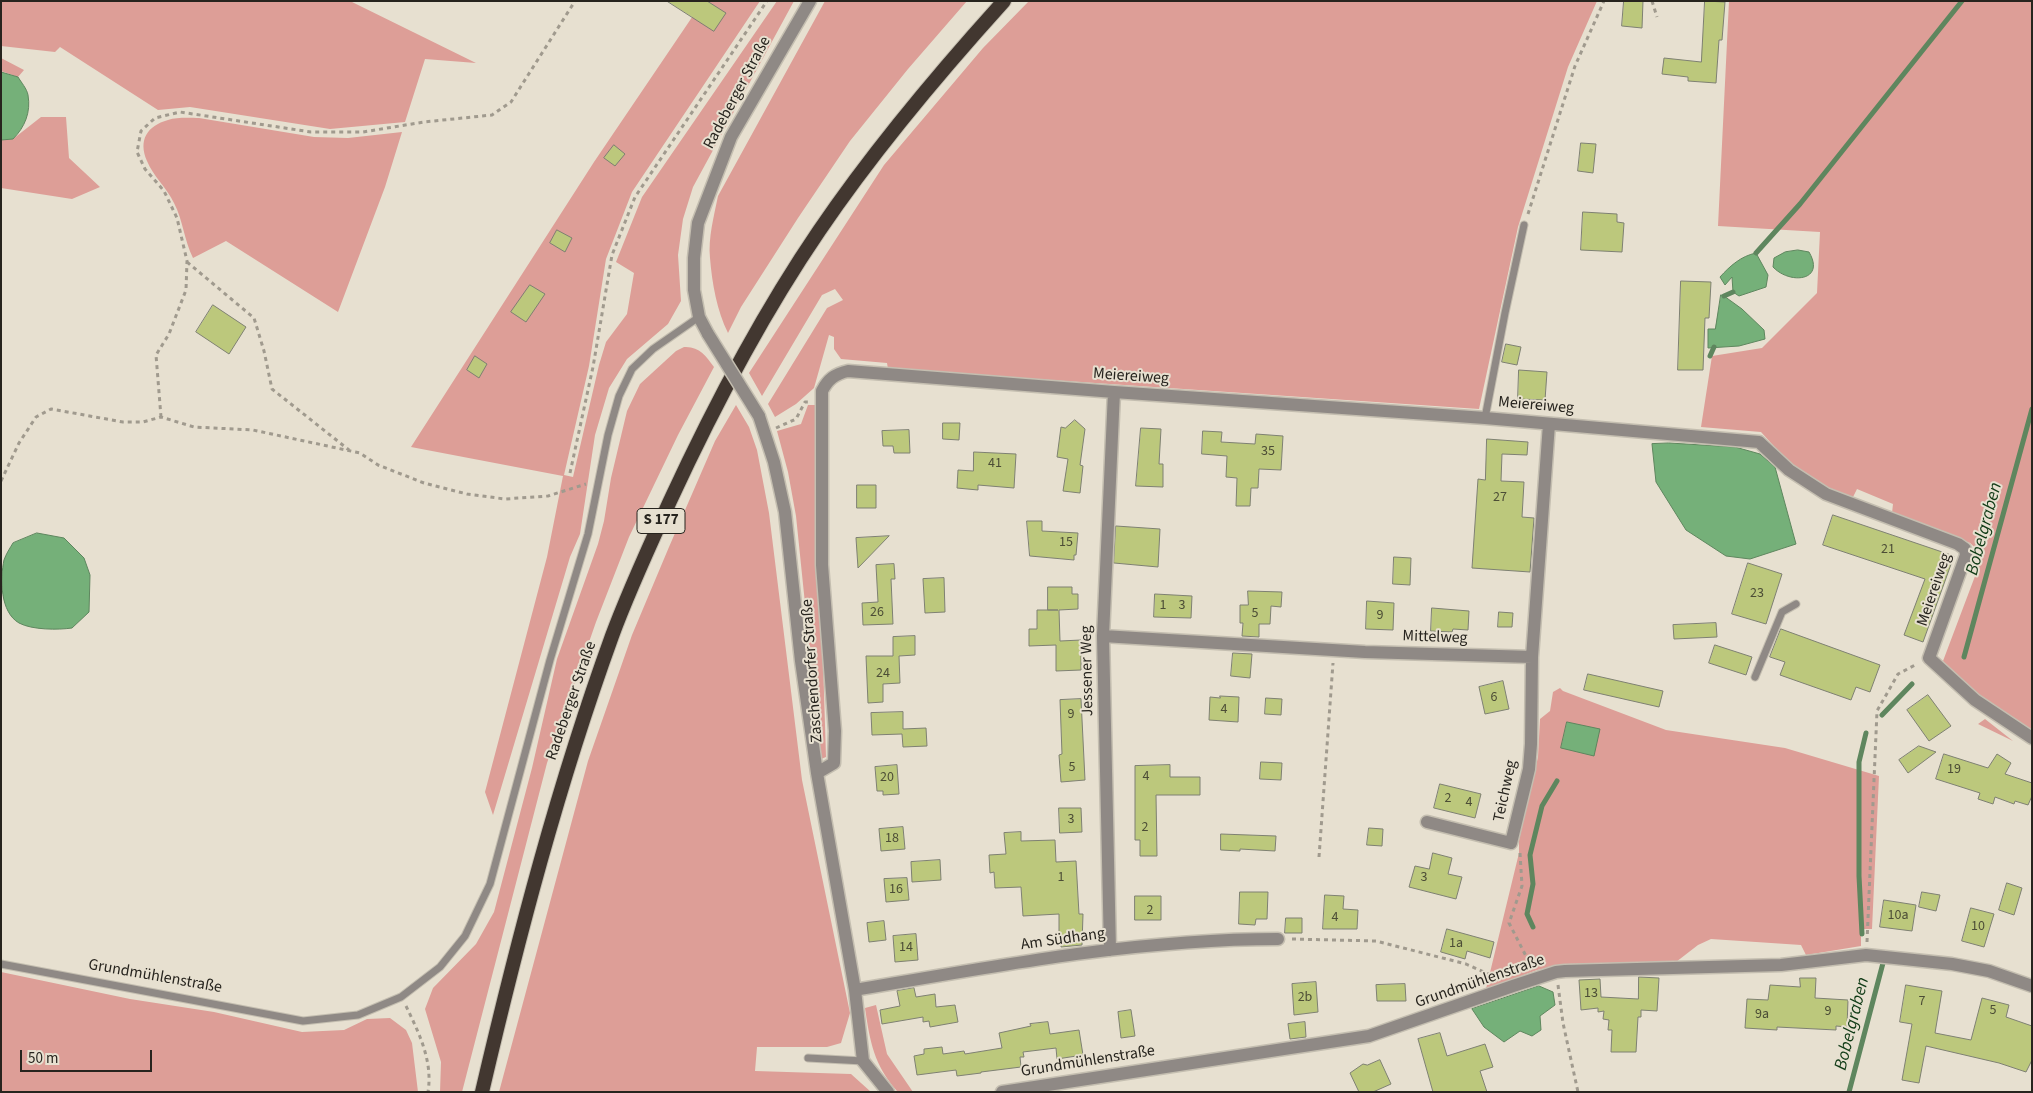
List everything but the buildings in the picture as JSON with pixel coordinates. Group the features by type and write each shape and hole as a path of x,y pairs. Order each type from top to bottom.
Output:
{"highway":[{"name":"Radeberger Straße","path":"482,1092 520,936 569,763 613,634 647,552 696,444 746,349 818,232 877,152 960,49 1004,1"}],"street":[{"name":"Radeberger Straße","path":"810,1 731,137 698,223 694,258 694,290 699,317 758,416 774,462 785,512 801,661 817,773"},
{"name":"Meiereiweg","path":"831,379 837,373 848,371 1485,418 1759,442 1789,470 1826,494 1958,544 1965,549 1966,555 1929,658"},
{"name":"Zaschendorfer Straße","path":"817,773 834,763 835,731 822,565 822,391 831,379"},
{"name":"Jessener Weg","path":"1110,950 1104,636 1114,392"},
{"path":"1532,658 1548,424"},
{"name":"Mittelweg","path":"1104,636 1334,650 1532,658"},
{"name":"Teichweg","path":"1427,822 1512,843 1529,768 1532,658"},
{"path":"1929,658 1975,700 2032,738"},
{"path":"817,773 855,990 863,1061 888,1092"},
{"name":"Am Südhang","path":"855,990 1110,950 1227,939 1278,939"},
{"name":"Grundmühlenstraße","path":"1002,1092 1383,1033 1556,972 1603,969 1781,965 1866,955 1952,964 1989,971 2032,986"}],"lane":[{"path":"1485,418 1504,313 1524,225"},
{"name":"Grundmühlenstraße","path":"1,964 303,1021 358,1015 401,997 440,967 465,936 490,884 550,660 588,534 608,435 617,404 632,369 653,349 699,317"},
{"path":"1755,676 1782,612 1796,604"},
{"path":"808,1058 863,1061"}],"path":[{"path":"161,417 156,355 169,334 186,290 187,262 176,218 164,191 146,169 137,152 141,131 155,118 180,112 311,132 363,132 424,122 492,115 512,102 575,1"},
{"path":"570,473 593,367 612,255 635,196 768,1"},
{"path":"1524,225 1575,66 1604,1"},
{"path":"1652,1 1657,17"},
{"path":"187,262 254,318 264,351 272,389 349,451"},
{"path":"764,433 796,419 805,402"},
{"path":"1,481 19,443 36,417 51,409 124,422 143,422 161,417 194,427 253,430 360,454 378,465 424,483 467,494 505,499 548,496 579,487 600,477"},
{"path":"1319,857 1334,650"},
{"path":"1866,955 1877,711 1898,674 1929,658"},
{"path":"1512,843 1521,854 1522,886 1509,924 1527,958 1529,981"},
{"path":"1278,939 1376,941 1466,964 1513,986"},
{"path":"1556,972 1563,1023 1578,1092"},
{"path":"401,997 420,1036 428,1063 428,1092"}],"shaded area":[{"path":"1,1 350,1 476,63 425,59 405,122 330,129 190,107 158,110 60,47 55,52 1,46"},
{"path":"703,1 760,1 632,192 606,259 589,366 564,475 573,477 606,342 627,314 634,273 616,262 642,197 777,1 794,1 693,187 683,219 678,255 681,301 668,324 627,359 609,388 595,435 580,534 570,557 493,815 485,792 547,557 563,476 411,447 594,162"},
{"path":"825,1 967,1 908,69 850,141 741,307 728,333 716,297 710,258 713,219 718,196"},
{"path":"1029,1 1597,1 1568,67 1518,227 1479,409 888,369 887,363 841,359 834,349 834,337 829,335 814,388 796,404 775,417 768,404 827,308 843,300 835,289 822,295 762,396 749,373 884,165 983,48"},
{"path":"1729,1 2032,1 2032,731 1978,694 1943,661 1983,555 1970,543 1892,513 1893,504 1857,489 1852,499 1829,490 1791,465 1761,432 1701,427 1712,356 1762,348 1817,293 1820,232 1718,226"},
{"path":"1,58 24,70 18,77 1,71"},
{"path":"1,72 18,77 28,95 29,107 26,119 13,139 1,140"},
{"path":"41,117 66,117 69,158 100,187 72,199 1,188 1,140 13,139"},
{"path":"175,118 199,118 314,137 348,138 402,132 385,187 338,312 226,241 193,258 177,210 147,161 144,153 144,140 150,130 168,120"},
{"path":"1798,250 1809,252 1813,262 1813,269 1810,274 1796,278 1780,273 1773,267 1774,258 1785,252"},
{"path":"1756,253 1768,275 1766,287 1739,296 1733,292 1732,277 1725,285 1720,277 1745,256"},
{"path":"1721,295 1742,309 1764,330 1765,339 1739,346 1708,348 1708,329 1715,329"},
{"path":"684,347 698,350 714,367 678,435 629,537 596,622 547,763 462,1092 440,1092 441,1062 425,1009 433,988 476,944 494,912 532,768 557,659 598,544 627,411 640,384 676,351"},
{"path":"736,405 749,427 757,450 769,513 802,780 850,1013 841,1043 827,1047 757,1047 755,1071 851,1074 871,1092 499,1092 588,761 632,635 715,441"},
{"path":"808,405 815,405 826,757 821,759 796,516 788,472 777,431 801,424"},
{"path":"1669,443 1735,447 1760,454 1775,467 1796,544 1750,559 1726,556 1686,530 1656,482 1652,444"},
{"path":"37,533 64,538 84,558 90,575 89,612 72,628 45,629 24,625 13,618 5,603 2,585 4,560 13,543"},
{"path":"1560,688 1563,691 1666,730 1785,748 1879,776 1872,929 1861,929 1861,946 1806,955 1801,945 1711,939 1698,945 1676,962 1566,964 1537,970 1486,989 1519,853 1519,840 1538,757 1540,719 1550,711 1553,692"},
{"path":"1985,719 2013,741 1978,724"},
{"path":"1567,722 1600,729 1594,756 1561,748"},
{"path":"1,972 130,999 214,1012 302,1032 344,1030 367,1019 390,1018 406,1030 412,1043 418,1092 1,1092"},
{"path":"1539,986 1553,992 1555,1005 1540,1016 1541,1030 1532,1036 1520,1031 1504,1042 1484,1027 1472,1009"},
{"path":"876,1005 887,1054 913,1092 897,1091 878,1062 871,1042 865,1008"}],"waterway":[{"path":"1756,253 1800,204 1962,1"},
{"path":"1724,296 1733,292"},
{"path":"1710,356 1714,347"},
{"name":"Bobelgraben","path":"1964,657 2032,409"},
{"name":"Bobelgraben","path":"1882,715 1912,684"},
{"name":"Bobelgraben","path":"1862,934 1859,876 1859,762 1866,733"},
{"path":"1533,927 1527,914 1533,884 1530,855 1542,806 1557,781"},
{"name":"Bobelgraben","path":"1849,1092 1883,963"}]}
